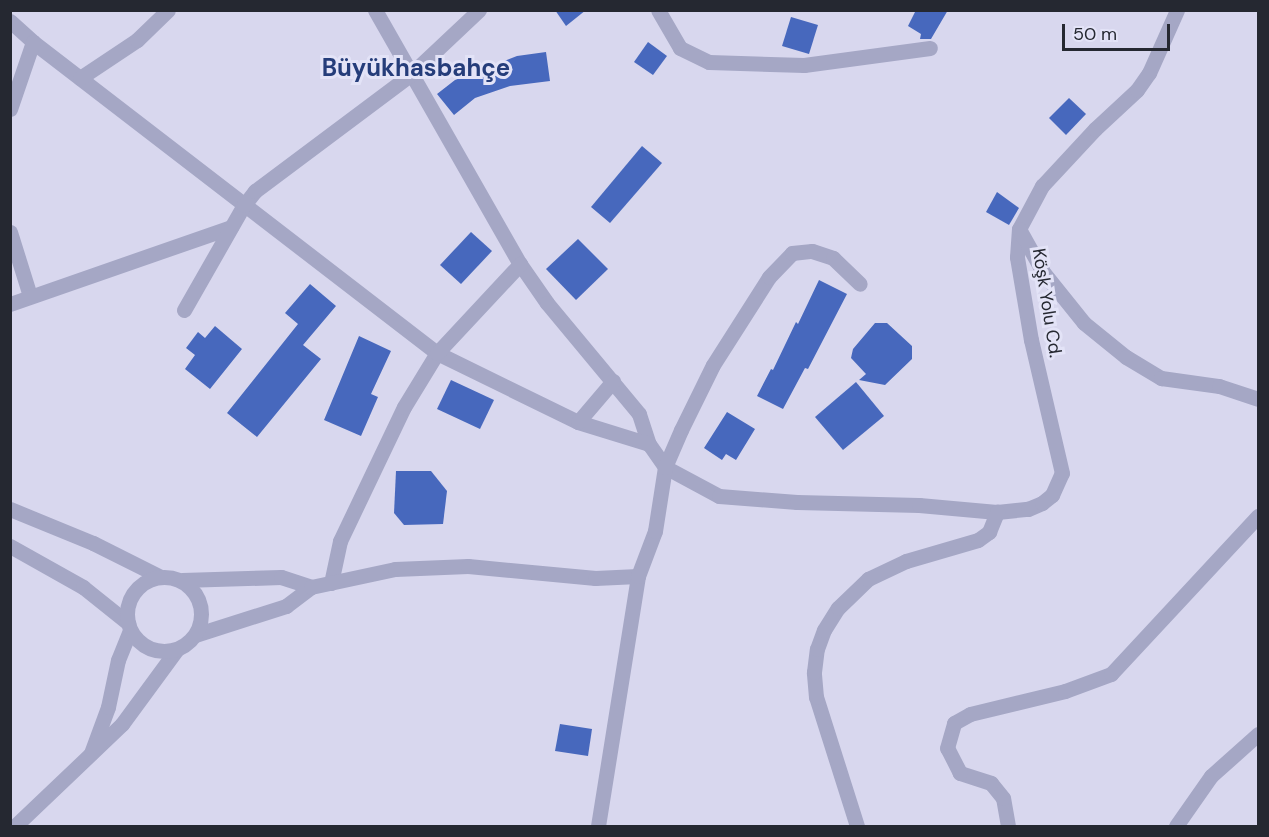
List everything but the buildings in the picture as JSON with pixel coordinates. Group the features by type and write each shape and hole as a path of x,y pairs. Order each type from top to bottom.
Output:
{"street":[{"path":"80,78 136,40 168,10"},
{"path":"375,10 410,75 520,264 547,303 639,414 649,444 665,467 719,496 797,502 919,504 997,512 989,532 978,540 906,561 868,579 838,608 824,630 817,649 814,672 816,697 857,826"},
{"path":"184,310 244,204 255,191 410,75 479,10"},
{"path":"658,10 680,48 709,62 804,65 930,48"},
{"name":"Köşk Yolu Cd.","path":"997,512 1028,509 1042,503 1052,495 1062,473 1031,340 1017,256 1019,229 1042,186 1095,129 1137,90 1149,73 1177,10"},
{"path":"10,21 33,42 437,353 578,422 649,444"},
{"path":"10,109 33,42"},
{"path":"10,304 231,227"},
{"path":"1019,229 1043,272 1084,323 1126,357 1161,378 1219,386 1258,399"},
{"path":"10,232 30,296"},
{"path":"598,826 638,576 655,531 665,467 713,365 769,277 792,253 812,251 833,258 860,284"},
{"path":"331,583 340,541 404,407 437,353 520,264"},
{"path":"578,422 613,381"},
{"path":"10,509 93,543 159,576 182,580 281,577 311,587"},
{"path":"1008,826 1003,798 991,783 960,773 947,748 954,723 970,714 1065,691 1111,674 1258,516"},
{"path":"10,546 83,586 129,626 146,647 161,651 177,649"},
{"path":"15,826 123,724 177,649 195,634 286,606 311,587 395,569 468,566 595,578 638,576"},
{"path":"90,757 108,707 118,660 129,626 127,607 133,593 144,582 159,576"},
{"path":"182,580 194,591 201,604 201,620 195,634"},
{"path":"1176,826 1211,776 1258,734"}],"district":[{"name":"Büyükhasbahçe","path":"416,68"}]}
